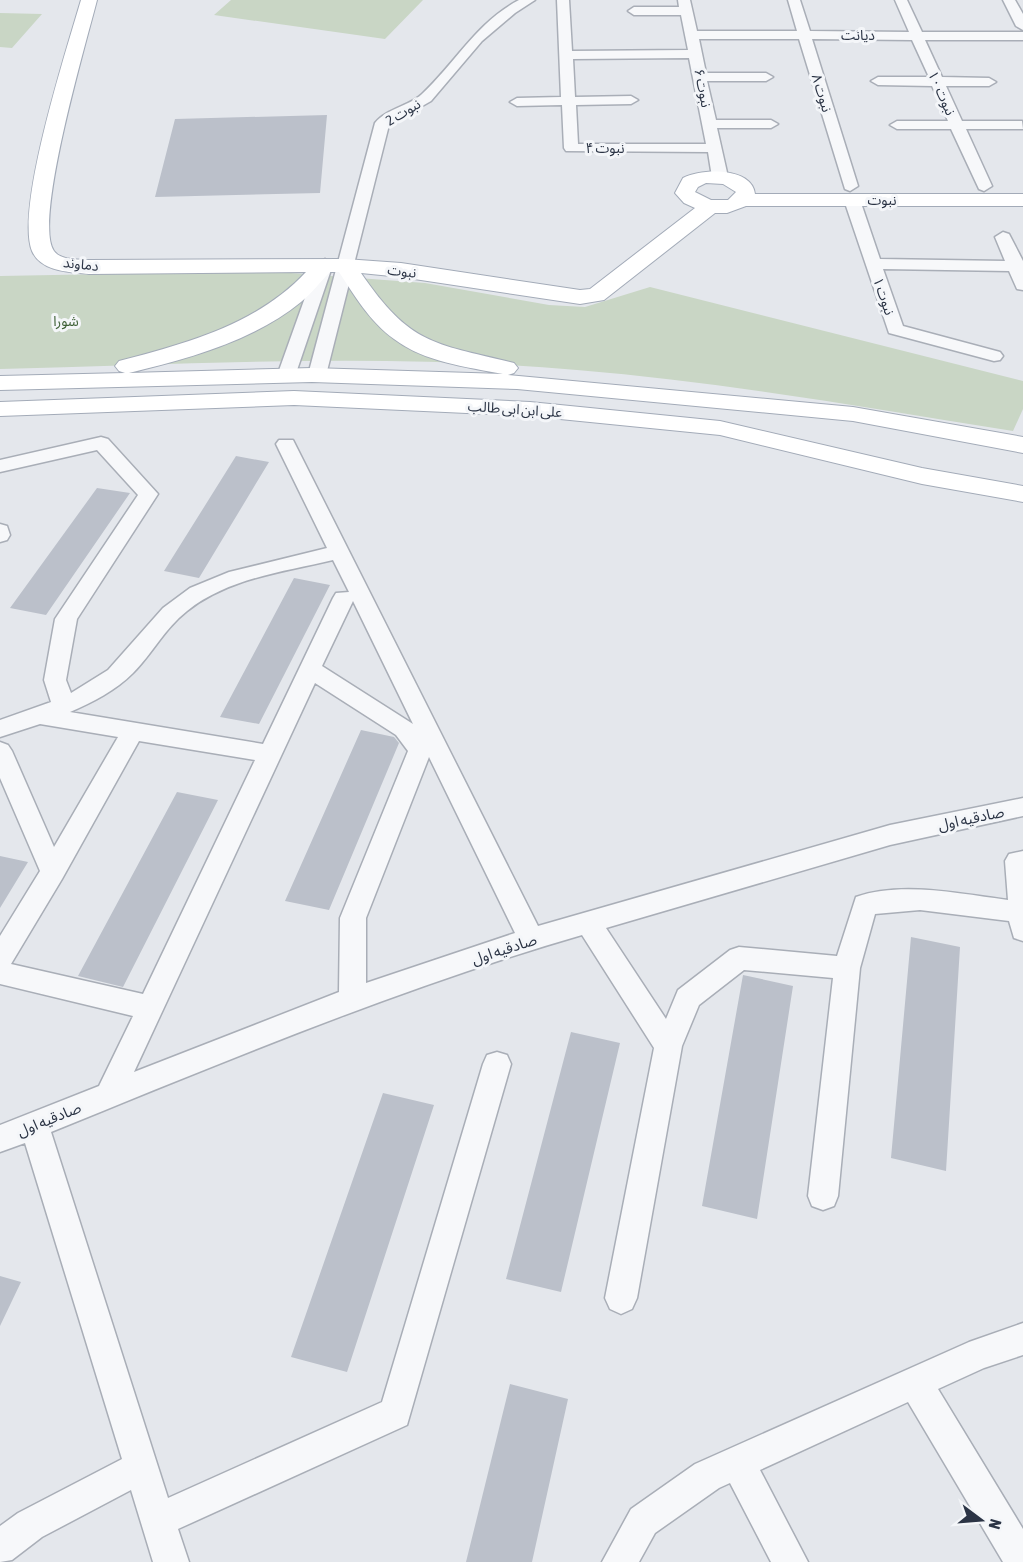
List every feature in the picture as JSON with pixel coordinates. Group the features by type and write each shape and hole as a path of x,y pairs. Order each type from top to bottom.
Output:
{"main road":[{"name":"دماوند","path":"89,0 58,113 43,189 38,226 41,249 47,256 64,264 89,267 335,265"},
{"path":"720,177 742,192 730,205 711,206 690,198 685,193 690,182 699,178 720,177"},
{"name":"نبوت","path":"742,192 987,193 1023,187"},
{"name":"نبوت","path":"987,193 1023,200"},
{"path":"566,297 690,198"},
{"name":"نبوت","path":"335,265 400,270 566,297 596,295 711,206"},
{"path":"62,381 155,360 221,338 286,303 335,265 380,314 411,341 462,357 601,390"},
{"name":"علی ابن ابی طالب","path":"0,383 317,375 517,382 875,418 1023,445"},
{"name":"علی ابن ابی طالب","path":"0,409 294,398 530,409 720,428 922,476 1023,494"},
{"path":"869,463 924,464 936,454 933,440 921,433 875,418"},
{"path":"1023,453 1018,453 1011,460 1010,471 1014,479 1023,484"}],"street":[{"name":"نبوت 2","path":"335,265 382,123 426,98 477,38 510,10 529,0"},
{"name":"نبوت ۴","path":"563,0 571,148 714,148"},
{"name":"نبوت ۸","path":"794,0 851,193"},
{"name":"نبوت ۱۰","path":"901,0 987,193"},
{"path":"1009,0 1023,26"},
{"path":"634,11 685,5"},
{"name":"نبوت ۶","path":"685,5 693,35 720,177"},
{"name":"دیانت","path":"693,35 1023,36"},
{"path":"567,55 696,54"},
{"path":"700,77 766,77"},
{"path":"878,81 989,82"},
{"path":"517,102 631,100"},
{"path":"710,124 771,124"},
{"path":"897,125 1022,125"},
{"name":"نبوت ۱","path":"851,193 895,329 994,356"},
{"path":"1003,237 1018,266 1023,285"},
{"path":"873,264 1018,266"},
{"path":"317,375 335,265"},
{"path":"286,376 335,265"},
{"path":"0,466 101,443 148,494 66,619 55,680 63,704"},
{"path":"286,444 340,552 424,740 531,939"},
{"path":"0,729 91,692 116,676 178,606 217,584 248,574 340,552"},
{"path":"110,1094 344,598"},
{"path":"310,669 424,740"},
{"path":"39,715 269,754"},
{"path":"0,959 53,872 133,731"},
{"path":"353,999 353,918 424,740"},
{"path":"0,751 53,872"},
{"name":"صادقیه اول","path":"0,1139 353,999 531,939 890,835 1023,807"},
{"path":"823,1196 847,968 865,904 920,900 1022,921 1018,861 1023,861"},
{"path":"588,923 668,1046"},
{"path":"621,1298 668,1046 688,998 738,958 847,968"},
{"path":"0,973 151,1008"},
{"path":"158,1520 395,1413 497,1064"},
{"path":"34,1124 171,1562"},
{"path":"620,1562 643,1521 707,1476 980,1353 1023,1339"},
{"path":"915,1382 1023,1562"},
{"path":"738,1463 790,1562"},
{"path":"0,1548 30,1525 141,1467"}],"green space":[{"path":"231,0 423,0 385,39 214,15"},
{"path":"0,13 42,14 12,48 0,47"},
{"name":"شورا","path":"264,271 425,283 549,305 585,307 650,287 1023,381 1023,409 1013,431 686,381 577,370 433,362 288,361 0,369 0,276"}],"building":[{"path":"327,115 320,193 155,197 175,119"},
{"path":"236,456 269,462 199,578 164,571"},
{"path":"97,488 130,493 46,615 10,608"},
{"path":"294,578 330,585 259,724 220,717"},
{"path":"361,730 394,737 399,743 329,910 285,901"},
{"path":"177,792 218,800 123,987 78,976"},
{"path":"0,856 28,862 0,908"},
{"path":"911,937 960,947 946,1171 891,1158"},
{"path":"743,975 793,986 757,1219 702,1206"},
{"path":"571,1032 620,1043 561,1292 506,1279"},
{"path":"383,1093 434,1105 347,1372 291,1357"},
{"path":"0,1276 21,1282 0,1326"},
{"path":"510,1384 568,1399 532,1562 466,1562"}]}
